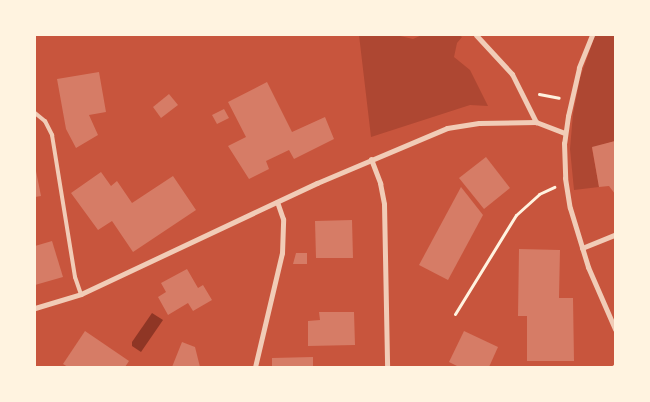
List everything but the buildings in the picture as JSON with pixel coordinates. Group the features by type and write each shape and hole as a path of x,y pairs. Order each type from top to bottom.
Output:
{"street":[{"path":"476,35 512,74 536,122"},
{"path":"592,35 576,77 565,133 566,185 582,248 615,329"},
{"path":"35,308 81,294 371,159 447,128 479,123 536,122 565,133"},
{"path":"371,159 380,183 384,204 387,367"},
{"path":"255,367 282,252 283,219 277,202"},
{"path":"582,248 615,235"}],"lane":[{"path":"35,113 45,121 52,135 75,277 81,294"}],"path":[{"path":"455,314 516,214 539,194 566,185"}],"shaded area":[{"path":"359,35 396,35 413,39 422,35 459,35 462,37 457,43 454,57 470,70 488,106 470,105 371,137"},
{"path":"595,35 615,35 615,141 592,148 599,187 574,190 570,149 573,114 580,78"},
{"path":"152,313 163,320 141,352 132,346 132,342"}]}
